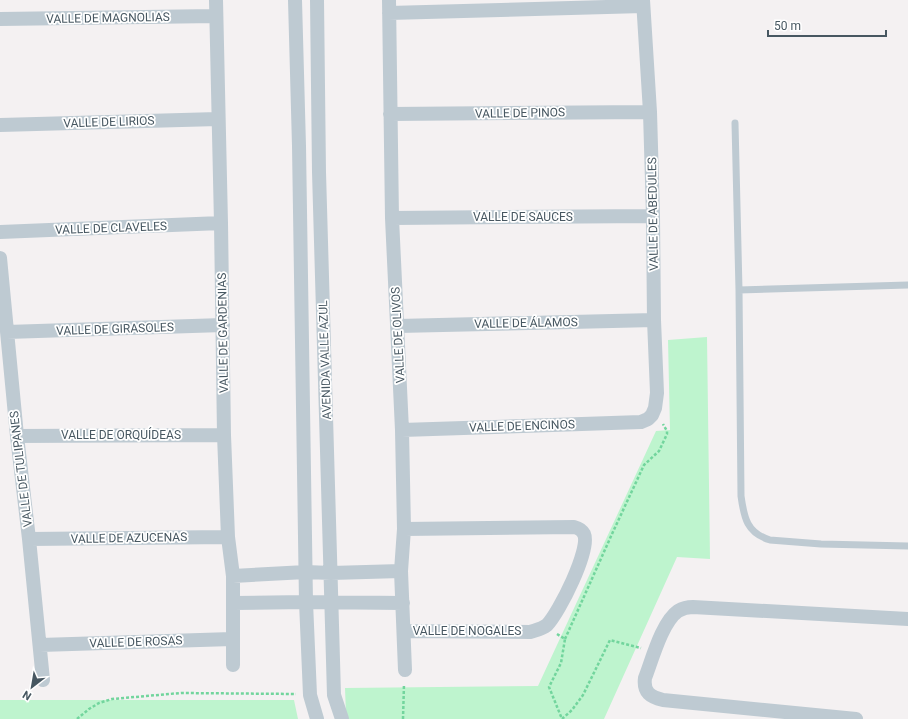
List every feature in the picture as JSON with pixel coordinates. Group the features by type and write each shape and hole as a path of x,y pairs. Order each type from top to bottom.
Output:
{"street":[{"name":"VALLE DE GARDENIAS","path":"216,0 224,435 228,537 233,576 233,665"},
{"name":"AVENIDA VALLE AZUL","path":"295,0 299,146 306,602 310,694 317,719"},
{"name":"AVENIDA VALLE AZUL","path":"317,0 320,172 334,695 342,719"},
{"path":"389,6 643,3"},
{"name":"VALLE DE ABEDULES","path":"643,3 650,112 657,393 655,408 647,418"},
{"name":"VALLE DE OLIVOS","path":"389,6 392,218 402,430 404,530 401,571 405,670"},
{"name":"VALLE DE MAGNOLIAS","path":"0,19 216,16"},
{"name":"VALLE DE PINOS","path":"390,114 650,112"},
{"name":"VALLE DE LIRIOS","path":"0,125 218,119"},
{"path":"299,146 320,146"},
{"path":"299,173 320,172"},
{"name":"VALLE DE SAUCES","path":"392,218 653,216"},
{"name":"VALLE DE CLAVELES","path":"0,232 221,223"},
{"name":"VALLE DE TULIPANES","path":"0,258 43,680"},
{"name":"VALLE DE ÁLAMOS","path":"398,326 654,320"},
{"name":"VALLE DE GIRASOLES","path":"7,332 223,326"},
{"name":"VALLE DE ENCINOS","path":"402,430 647,418"},
{"name":"VALLE DE ORQUÍDEAS","path":"17,436 224,435"},
{"path":"404,530 574,527 582,530 585,544 583,555 561,604 552,619 545,626"},
{"name":"VALLE DE AZUCENAS","path":"29,539 228,537"},
{"path":"233,576 306,572 331,573 401,571"},
{"path":"234,603 403,603"},
{"path":"856,719 679,702 656,698 647,692 644,686 645,678 663,630 670,618 679,610 693,606 908,618"},
{"name":"VALLE DE NOGALES","path":"404,631 530,632 540,630 545,626"},
{"name":"VALLE DE ROSAS","path":"40,645 232,639"},
{"path":"310,694 334,695"}],"lane":[{"path":"735,124 740,290 741,496 744,518 754,533 762,538 779,542 908,546"},
{"path":"740,290 908,285"}],"path":[{"path":"647,418 664,425 667,434 659,451 644,465 565,639 561,663 549,687 562,719 572,710 584,695 610,640 655,653"},
{"path":"545,626 565,639"},
{"path":"403,719 405,670"},
{"path":"77,719 99,703 112,699 130,697 181,693 310,694"}],"green space":[{"path":"707,337 710,559 677,557 604,719 349,719 346,715 345,688 538,686 656,431 670,430 668,340"},
{"path":"0,700 294,700 298,719 0,719"}]}
